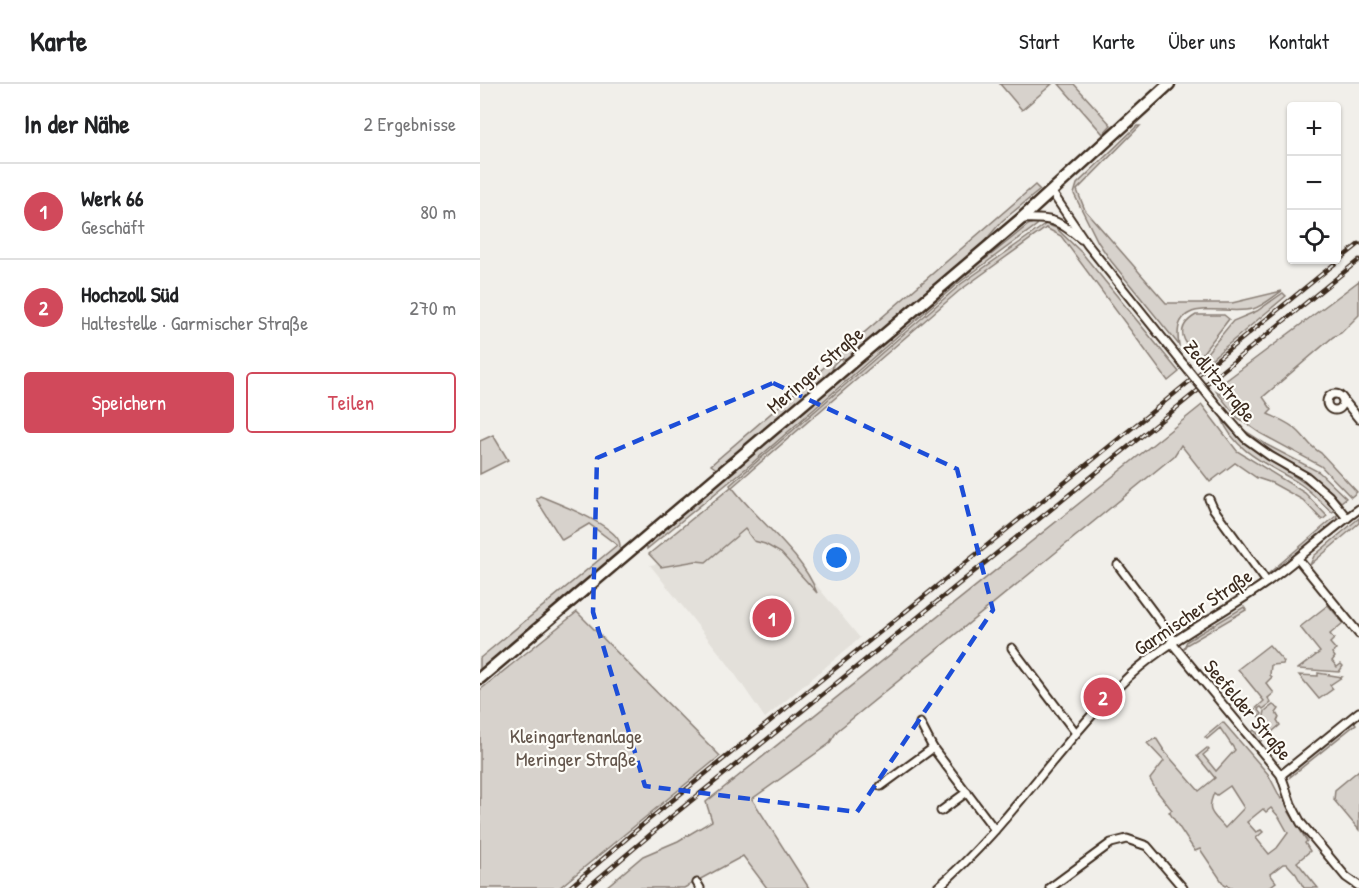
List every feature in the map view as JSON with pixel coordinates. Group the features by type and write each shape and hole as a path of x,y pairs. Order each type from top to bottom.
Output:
{"main road":[{"name":"Meringer Straße","path":"480,678 1021,219 1169,84"}],"street":[{"name":"Zedlitzstraße","path":"1052,191 1087,244 1245,438 1270,456 1307,477 1329,496 1347,518"},
{"name":"Zedlitzstraße","path":"1021,219 1052,219 1065,226 1087,244"},
{"path":"1341,398 1359,420"},
{"path":"1209,499 1213,508 1268,582"},
{"name":"Garmischer Straße","path":"940,887 995,830 1076,733 1119,686 1173,641 1268,582 1359,509"},
{"path":"1298,559 1359,634"},
{"name":"Seefelder Straße","path":"1118,565 1173,641 1281,775 1291,804 1301,823 1342,873 1359,886"},
{"path":"1012,648 1076,733"},
{"path":"1281,775 1359,712"},
{"path":"920,723 933,748 995,830"},
{"path":"881,786 933,748"},
{"path":"941,811 967,792"},
{"path":"1050,888 1110,843 1127,838 1147,846 1183,888"}],"highlighted area":[{"path":"773,383 957,469 993,610 857,812 645,786 593,612 597,458"}],"shaded area":[{"path":"759,516 860,638 765,718 728,664 650,565 708,555"}],"green space":[{"path":"1000,84 1052,84 1022,110"},
{"path":"1059,84 1074,84 1111,125 1103,134"},
{"path":"1137,126 1140,126 1077,190 1085,210 1166,303 1232,303 1282,291 1253,309 1202,310 1191,313 1183,318 1178,329 1179,345 1111,261 1098,242 1074,194 1077,184"},
{"path":"1035,185 1040,190 1002,221 983,243 848,358 839,359 833,365 832,371 718,470 711,465"},
{"path":"1038,221 1037,225 956,285 750,465 647,549 647,543 960,275 987,258 1028,225"},
{"path":"1046,224 1056,228 1082,253 1179,372 1168,381 1061,236 1046,228 959,291 732,487 801,564 817,593 781,553 754,541 745,529 706,562 696,561 661,567 649,554 731,487 730,485 961,284"},
{"path":"1359,281 1359,315 1341,333 1333,337 1263,397 1272,410 1268,414 1296,429 1357,492 1351,497 1321,466 1260,433 1237,417 1215,390 1228,399 1236,397 1234,391 1226,390 1220,385"},
{"path":"1283,293 1286,296 1205,364 1201,360 1233,321 1257,311"},
{"path":"1196,315 1224,315 1229,319 1198,359 1183,336 1184,326"},
{"path":"1202,405 1237,451 1305,493 1327,516 1322,520 1303,500 1272,483 1257,478 1235,463 1210,482 1181,445 1174,456 837,731 829,744 752,799 809,888 767,888 743,856 684,888 605,888 643,856 678,841 712,821 706,802"},
{"path":"1222,419 1249,445 1323,497 1337,510 1332,512 1309,490 1255,458 1236,441"},
{"path":"1242,429 1319,472 1346,498 1341,502 1318,481 1266,448"},
{"path":"493,435 508,460 480,474 480,441"},
{"path":"540,496 606,528 619,541 619,553 480,672 480,658 617,545 589,524 562,540 536,499"},
{"path":"1337,515 1336,522 1274,573 1268,574"},
{"path":"1359,518 1359,523 1310,565 1314,556"},
{"path":"1328,605 1343,623 1330,634 1334,639 1330,643 1336,650 1332,653 1335,657 1332,661 1337,667 1341,664 1343,666 1339,672 1298,669 1320,652 1300,627"},
{"path":"1244,607 1246,610 1186,645 1183,650 1187,641"},
{"name":"Kleingartenanlage Meringer Straße","path":"577,612 720,756 559,888 480,888 480,690"},
{"path":"1269,645 1284,662 1271,665 1270,675 1272,677 1266,683 1274,693 1268,698 1271,703 1263,709 1261,707 1258,709 1262,714 1259,717 1254,710 1264,701 1238,669"},
{"path":"1318,673 1342,677 1330,685 1333,689 1319,699 1299,675 1318,676"},
{"path":"1273,705 1279,709 1276,713 1280,725 1260,742 1252,732 1254,730 1258,734 1267,727 1261,719 1265,711"},
{"path":"1354,721 1356,724 1290,777 1291,773"},
{"path":"1223,722 1268,774 1281,799 1285,797 1289,812 1307,841 1305,843 1310,851 1297,862 1318,888 1304,888 1296,874 1287,864 1283,864 1270,874 1276,882 1268,888 1230,888 1225,886 1200,849 1195,851 1169,812 1172,810 1150,779 1164,761 1147,743 1156,738 1165,752 1199,791 1215,778 1197,756 1207,748 1209,750 1203,755 1216,771 1235,750 1220,728 1207,739 1205,737","holes":["1230,786 1244,808 1225,828 1212,812 1211,804 1214,793 1217,795","1271,808 1288,833 1277,848 1269,854 1256,838 1263,832 1261,830 1256,832 1247,822 1263,809 1266,812"]},
{"path":"1359,770 1359,830 1334,800 1335,790"}],"railway":[{"path":"569,888 647,821 1359,244"},
{"path":"587,888 676,813 1359,260"}],"place":[{"name":"Werk 66","path":"772,618"},
{"name":"Hochzoll Süd","path":"1103,697"}]}
